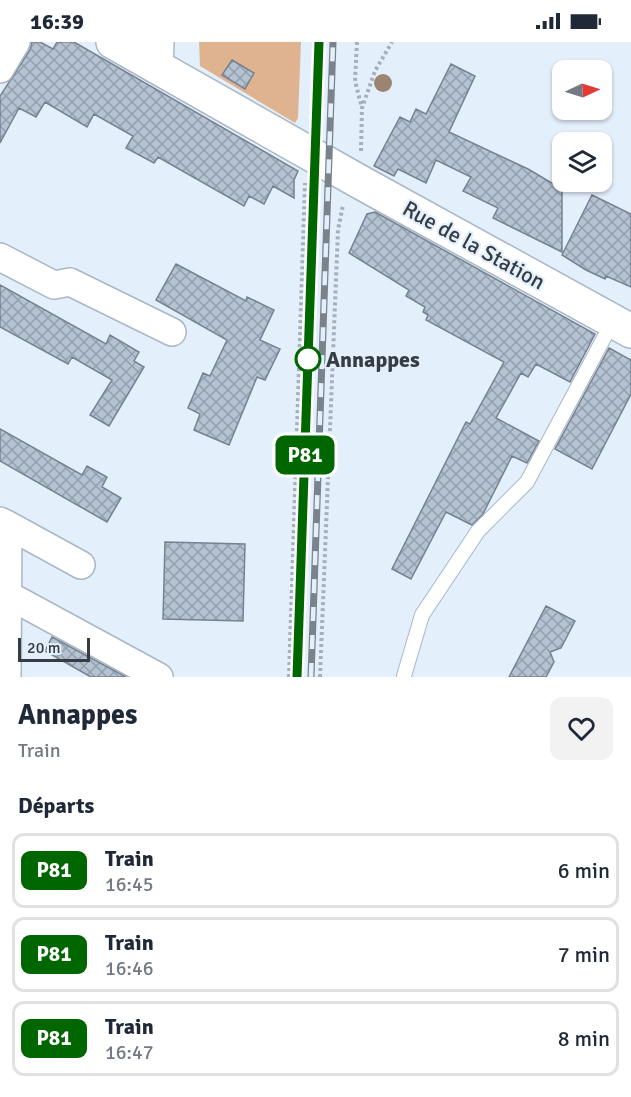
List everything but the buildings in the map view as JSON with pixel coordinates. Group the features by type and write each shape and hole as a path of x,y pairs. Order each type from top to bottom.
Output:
{"street":[{"path":"0,69 16,42"},
{"name":"Rue de la Station","path":"113,42 159,56 316,158 622,326"},
{"path":"0,257 54,285 70,282 172,332"},
{"path":"4,523 81,565"},
{"path":"4,523 8,595 7,677"},
{"path":"8,595 159,677"}],"lane":[{"path":"404,676 422,615 478,531 527,482 622,326"}],"path":[{"path":"357,42 355,81 362,108 360,183"},
{"path":"362,108 375,71 392,42"},
{"path":"289,677 306,201"},
{"path":"320,677 338,230"}],"shaded area":[{"path":"199,42 301,42 298,118 295,123 200,66"}],"railway":[{"path":"297,677 319,42"},
{"path":"311,677 333,42"}],"train":[{"name":"P81","path":"297,677 319,42"}],"place":[{"name":"Annappes","path":"308,359"}]}
